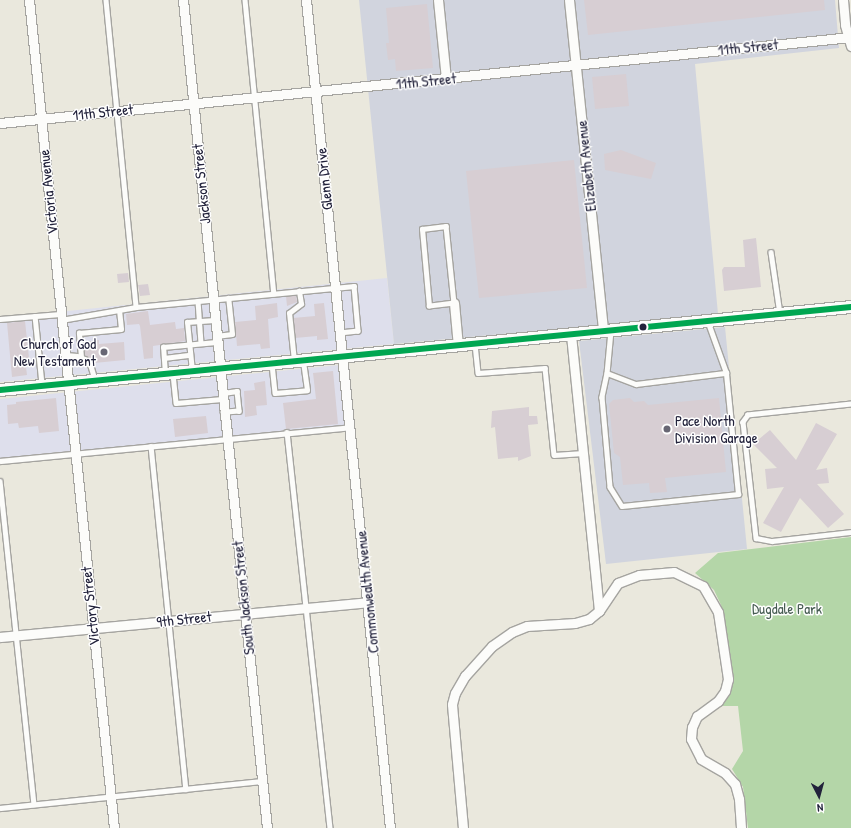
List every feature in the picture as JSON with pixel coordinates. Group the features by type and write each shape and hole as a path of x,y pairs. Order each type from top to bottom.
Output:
{"street":[{"name":"Victoria Avenue","path":"29,0 67,384"},
{"name":"Jackson Street","path":"183,0 219,369"},
{"name":"Glenn Drive","path":"306,0 343,357"},
{"path":"438,0 446,78"},
{"name":"Elizabeth Avenue","path":"569,0 575,64 607,331"},
{"path":"843,0 850,40"},
{"name":"11th Street","path":"0,123 316,92 575,64 850,40"},
{"path":"454,304 458,346"},
{"path":"0,390 851,307"},
{"path":"571,335 599,611"},
{"name":"Commonwealth Avenue","path":"343,357 390,828"},
{"name":"South Jackson Street","path":"219,369 267,828"},
{"name":"Victory Street","path":"67,384 114,828"},
{"path":"463,828 452,704 455,693 465,676 492,646 512,632 527,626 575,623 589,619 599,611 618,583 639,575 674,572 703,586 711,596 718,612 728,678 725,691 718,701 697,716 692,727 692,739 701,759 725,773 735,784 739,799 741,828"},
{"name":"9th Street","path":"0,637 368,602"}],"lane":[{"path":"106,0 136,307"},
{"path":"245,0 274,294"},
{"path":"446,226 454,304 429,306 422,229 446,226"},
{"path":"771,252 780,314"},
{"path":"0,319 35,316 60,317 119,311 136,307 354,286 358,331 340,333"},
{"path":"272,364 275,394 307,390 289,313 301,304 299,291"},
{"path":"223,412 240,411 237,391 222,396 176,403 164,358 163,347 201,343 232,334 228,298"},
{"path":"198,301 201,343"},
{"path":"64,355 83,358 79,333 121,329 119,311"},
{"path":"35,316 43,386"},
{"path":"192,372 187,322 214,320"},
{"path":"607,331 607,373 602,397 610,487 622,506 738,494 726,373 707,321"},
{"path":"475,344 478,373 545,368 554,455 583,454"},
{"path":"164,358 190,356"},
{"path":"90,363 96,381"},
{"path":"607,373 636,384 726,373"},
{"path":"851,404 748,415 743,422 756,538 772,541 851,532"},
{"path":"0,461 286,432 350,427"},
{"path":"286,432 330,828"},
{"path":"151,446 186,789"},
{"path":"0,481 34,804"},
{"path":"0,808 262,781"}],"shaded area":[{"path":"359,0 835,0 839,48 695,64 718,314 394,344"},
{"path":"387,278 394,344 0,382 0,318"},
{"path":"725,327 747,549 606,564 579,341"},
{"path":"349,364 355,428 0,462 0,399"}],"green space":[{"name":"Dugdale Park","path":"851,537 851,828 748,828 743,787 732,769 743,751 738,706 718,706 732,676 721,605 714,590 695,573 718,553"}],"building":[{"path":"584,0 824,0 825,10 588,35"},
{"path":"427,4 433,68 396,71 395,59 388,60 386,43 389,43 386,8"},
{"path":"626,74 629,106 595,109 592,77"},
{"path":"621,150 656,163 651,179 605,170 604,154"},
{"path":"574,160 587,288 479,298 466,171"},
{"path":"756,238 761,287 724,291 722,270 724,267 745,267 743,240"},
{"path":"128,273 129,282 118,283 117,274"},
{"path":"148,284 150,295 140,296 138,285"},
{"path":"296,295 297,302 287,306 286,296"},
{"path":"277,303 278,317 268,319 270,348 261,349 260,344 237,346 235,322 256,320 255,306"},
{"path":"324,303 328,339 317,340 317,336 295,338 293,318 315,316 314,304"},
{"path":"148,311 150,325 175,322 176,329 184,328 185,341 153,346 153,358 144,359 140,326 139,324 127,325 126,314"},
{"path":"25,321 29,358 25,359 27,375 12,377 7,323"},
{"name":"Church of God New Testament","path":"99,340 99,344 124,342 125,360 94,363 89,360 85,355 84,342"},
{"path":"333,371 338,424 286,429 283,403 316,399 313,373"},
{"path":"265,381 267,405 256,406 257,415 245,417 244,391 255,390 254,383"},
{"path":"56,398 59,431 39,433 38,426 19,428 18,423 8,424 7,405 16,404 16,402"},
{"name":"Pace North Division Garage","path":"630,398 634,402 644,401 648,405 719,398 726,472 665,478 667,492 650,493 649,483 623,485 620,457 614,453 609,404 613,400"},
{"path":"529,407 529,416 537,416 538,424 528,425 531,456 518,461 518,457 498,459 495,427 491,428 492,411"},
{"path":"206,416 208,433 175,437 173,419"},
{"path":"816,423 837,434 816,470 827,468 829,483 817,484 844,514 828,528 800,498 781,532 763,523 784,487 767,489 765,469 777,468 753,444 770,430 796,460"}],"transit line":[{"path":"0,390 851,307"}],"place":[{"name":"Church of God New Testament","path":"104,352"},
{"name":"Pace North Division Garage","path":"667,429"}]}
